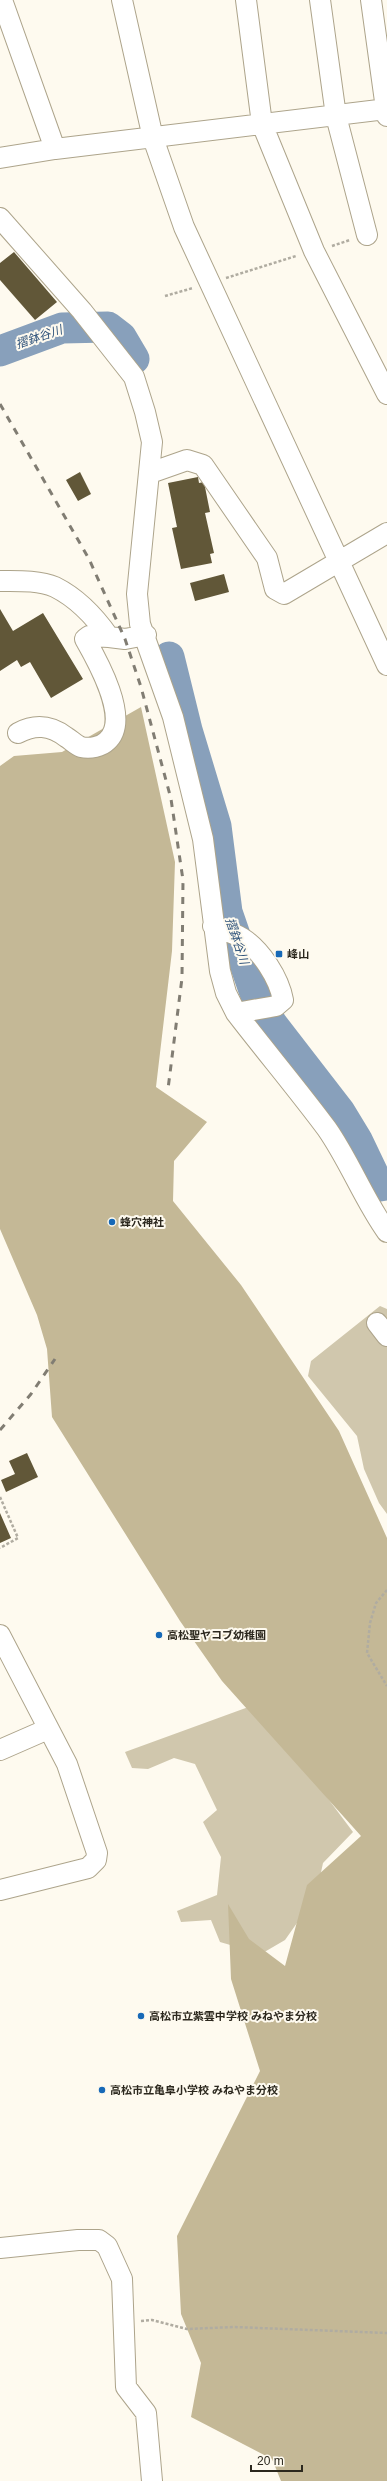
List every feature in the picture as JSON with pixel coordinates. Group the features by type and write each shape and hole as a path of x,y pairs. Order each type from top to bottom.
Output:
{"street":[{"path":"2,0 55,149"},
{"path":"122,0 153,138 184,227 338,564 387,665"},
{"path":"246,0 262,124 314,251 387,394"},
{"path":"320,0 336,116 366,235"},
{"path":"0,158 55,149 262,124 386,111 371,0"},
{"path":"0,218 87,318 134,377 145,412 152,442 137,594 140,624 146,635 173,717 203,839 220,971 226,993 236,1013 327,1130 344,1158 369,1207 387,1232"},
{"path":"150,473 187,460 203,465 267,558 275,589 284,594 338,564 387,533"},
{"path":"0,581 23,581 54,587 92,614 109,637"},
{"path":"18,733 33,726 41,726 64,735 80,747 87,748 96,747 110,739 114,732 114,713 107,682 85,639 89,636 119,639 146,635"},
{"path":"214,926 241,938 253,947 280,987 283,1000 276,1006 236,1013"},
{"path":"0,1635 67,1764 97,1853 96,1860 88,1868 0,1890"},
{"path":"0,1750 48,1729"},
{"path":"0,2248 78,2240 99,2240 107,2246 122,2279 126,2387 146,2413 152,2481"}],"path":[{"path":"164,296 366,235"},
{"path":"0,1497 18,1538 0,1548"},
{"path":"387,1590 376,1603 370,1623 367,1653 387,1686"},
{"path":"124,2323 152,2320 187,2329 234,2327 387,2333"}],"shaded area":[{"path":"141,707 175,862 172,951 156,1087 207,1122 174,1161 173,1201 241,1285 339,1431 387,1538 387,2481 281,2481 272,2459 191,2417 201,2363 181,2314 177,2236 260,2071 231,1979 228,1904 249,1939 285,1966 307,1885 361,1836 222,1681 180,1621 52,1417 47,1349 37,1315 0,1229 0,766 14,756 62,752"},
{"path":"380,1306 387,1309 387,1514 379,1503 364,1469 357,1436 308,1376 311,1361"},
{"path":"257,1704 353,1832 323,1863 316,1896 285,1940 261,1954 220,1942 211,1920 181,1922 177,1911 217,1895 221,1857 203,1822 217,1810 195,1764 174,1758 148,1769 132,1768 125,1752"}],"building":[{"path":"14,252 57,302 35,320 0,280 0,263"},
{"path":"80,472 91,494 78,501 66,480"},
{"path":"198,477 199,483 204,482 210,512 205,513 214,553 210,554 212,563 181,569 172,528 177,527 168,483"},
{"path":"224,574 229,592 195,601 190,583"},
{"path":"0,609 13,631 43,613 83,679 51,698 30,662 21,667 17,660 0,671"},
{"path":"27,1453 38,1477 6,1492 1,1480 15,1474 9,1461"},
{"path":"0,1513 11,1538 0,1543"}],"waterway":[{"name":"摺鉢谷川","path":"0,351 62,328 108,327 121,337 134,359"},
{"name":"摺鉢谷川","path":"169,657 187,730 216,826 227,912 257,999 272,1024 340,1112 357,1140 379,1186 387,1185"}],"railway":[{"path":"0,404 89,559 125,639 141,687 171,799 183,880 182,978 168,1089"},
{"path":"0,1430 31,1394 55,1359"}],"place":[{"name":"峰山","path":"279,954"},
{"name":"蜂穴神社","path":"112,1222"},
{"name":"高松聖ヤコブ幼稚園","path":"159,1635"},
{"name":"高松市立紫雲中学校 みねやま分校","path":"141,2016"},
{"name":"高松市立亀阜小学校 みねやま分校","path":"102,2090"}]}
